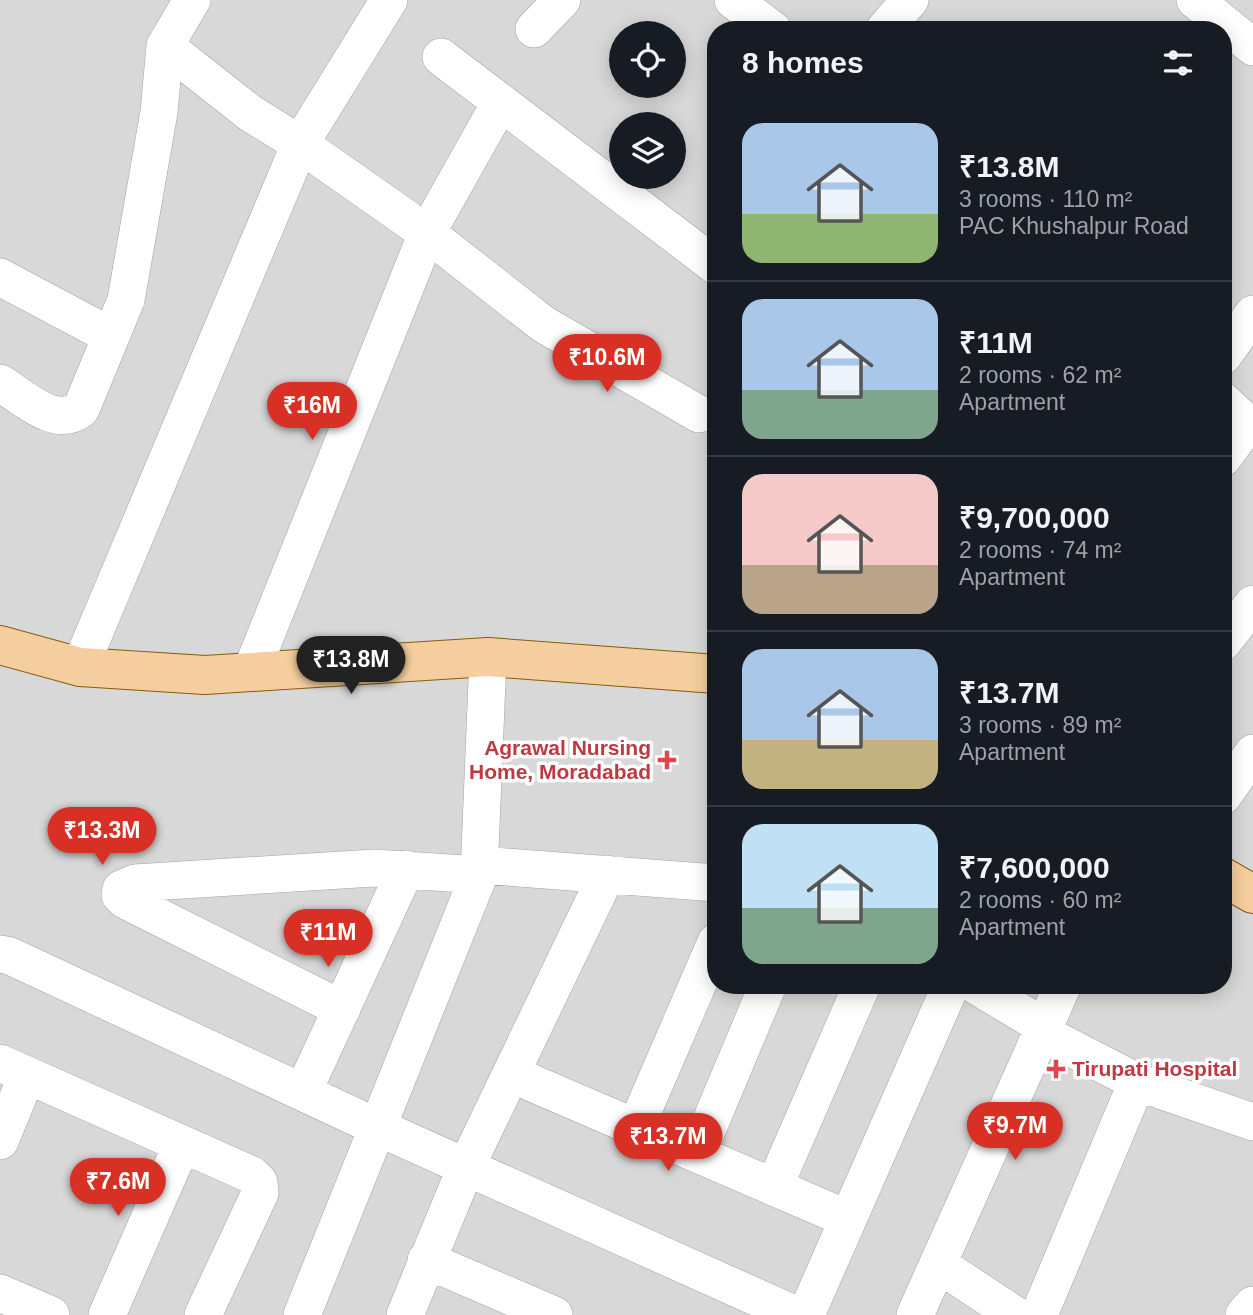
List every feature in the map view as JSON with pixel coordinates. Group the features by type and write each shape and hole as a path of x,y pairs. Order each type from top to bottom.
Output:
{"main road":[{"path":"0,645 80,667 205,675 488,657 707,673"},
{"path":"1232,882 1253,894"}],"street":[{"path":"0,383 57,418 70,417 81,409 111,336 131,277 142,199 159,112 165,46 192,0"},
{"path":"80,667 300,144 389,0"},
{"path":"534,29 562,0"},
{"path":"733,0 761,21"},
{"path":"892,21 910,0"},
{"path":"1195,0 1223,21"},
{"path":"1232,28 1252,43"},
{"path":"165,46 250,113 300,144 427,233 543,324 699,414"},
{"path":"441,57 707,259"},
{"path":"251,672 427,233 500,103"},
{"path":"0,277 111,336"},
{"path":"1232,343 1253,314"},
{"path":"1232,438 1241,418"},
{"path":"1232,631 1253,604"},
{"path":"302,1315 480,870 488,657"},
{"path":"1232,783 1253,753"},
{"path":"342,1009 124,900 120,895 121,889 135,883 374,868 607,874 707,882"},
{"path":"303,1093 406,869"},
{"path":"405,1315 425,1260 466,1167 607,874"},
{"path":"0,954 10,956 377,1127 796,1315"},
{"path":"636,1127 707,964"},
{"path":"697,1154 764,994"},
{"path":"774,1187 858,994"},
{"path":"806,1315 947,994"},
{"path":"989,994 1043,1030 1137,1082 1253,1122"},
{"path":"915,1315 1059,994"},
{"path":"0,1141 14,1069 252,1175 260,1182 260,1193 203,1315"},
{"path":"511,1074 848,1219"},
{"path":"1039,1315 1137,1082"},
{"path":"107,1315 182,1144"},
{"path":"425,1260 483,1301 554,1315"},
{"path":"938,1264 1014,1315"},
{"path":"0,1293 51,1315"},
{"path":"1244,1315 1253,1305"}],"shaded area":[{"path":"0,0 1253,0 1253,1315 0,1315"}],"place":[{"name":"Agrawal Nursing Home, Moradabad","path":"667,760"},
{"name":"Tirupati Hospital","path":"1056,1069"}]}
